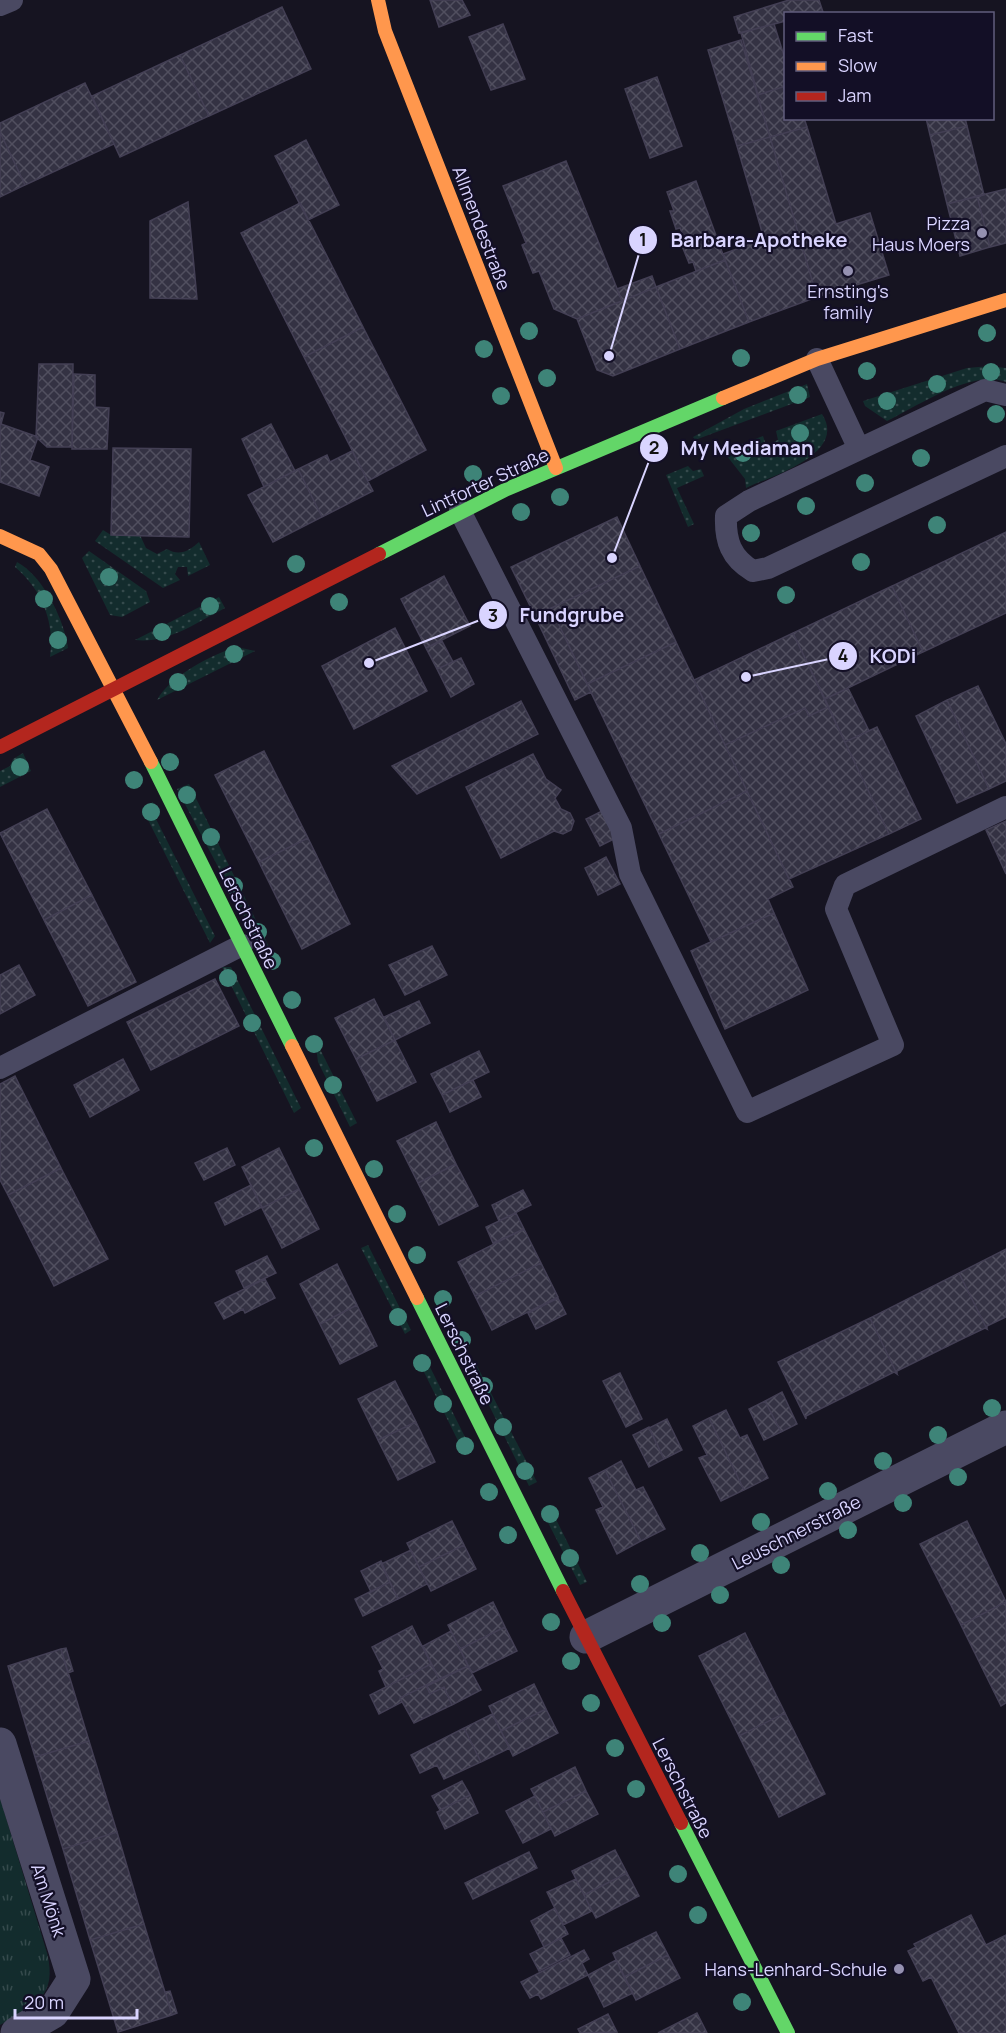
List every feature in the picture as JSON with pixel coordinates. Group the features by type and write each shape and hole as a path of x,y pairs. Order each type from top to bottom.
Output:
{"street":[{"name":"Allmendestraße","path":"378,0 389,42 556,468"},
{"name":"Lintforter Straße","path":"0,747 460,511 556,468 817,359 1006,300"},
{"name":"Lerschstraße","path":"0,537 39,554 51,569 242,945 586,1637 788,2033"},
{"name":"Leuschnerstraße","path":"586,1637 1006,1427"},
{"name":"Am Mönk","path":"0,1744 74,1979 53,2012 17,2033"}],"lane":[{"path":"0,5 12,0"},
{"path":"817,359 859,449"},
{"path":"1006,395 985,390 748,501 726,516 729,547 741,564 753,571 768,568 1006,456"},
{"path":"460,511 621,828 630,874 747,1112 893,1045 836,909 845,885 1006,807"},
{"path":"0,1068 242,945"}],"green space":[{"path":"990,366 1006,368 1006,382 992,379 977,380 945,391 887,421 865,406 863,401 967,368"},
{"path":"807,384 810,397 695,440 693,437 744,409"},
{"path":"822,414 827,428 825,441 816,452 788,470 746,488 745,479 723,451 763,436 766,445 778,440 776,431"},
{"path":"688,466 693,471 701,469 704,476 677,488 694,524 688,527 666,475"},
{"path":"103,530 111,535 140,535 146,548 157,554 167,549 184,552 199,542 210,565 188,576 187,567 178,567 175,574 180,580 163,588 95,541"},
{"path":"89,551 146,591 150,602 122,617 110,615 82,558"},
{"path":"17,562 44,588 62,624 68,648 50,657 48,619 33,586 15,567"},
{"path":"219,597 225,608 192,626 158,639 135,640"},
{"path":"237,647 255,651 157,700 163,691 181,675 216,655"},
{"path":"23,753 31,771 0,787 0,771 10,766 13,759"},
{"path":"189,784 279,967 272,969 177,789"},
{"path":"153,802 155,817 215,936 210,943 142,808"},
{"path":"222,967 231,967 301,1108 294,1113"},
{"path":"315,1039 357,1123 350,1127 318,1062"},
{"path":"368,1245 411,1330 405,1334 361,1248"},
{"path":"425,1357 472,1451 465,1455 418,1360"},
{"path":"475,1362 537,1482 529,1486 469,1365"},
{"path":"549,1505 587,1582 580,1585 541,1509"},
{"path":"0,1798 50,1968 46,1990 40,1998 23,2012 0,2025"}],"building":[{"path":"430,0 462,0 470,15 439,27"},
{"path":"789,0 819,0 823,12 784,12 784,22 739,33 734,17"},
{"path":"282,7 311,69 209,116 180,55"},
{"path":"503,24 525,79 491,90 469,37"},
{"path":"774,24 784,56 784,87 758,95 741,33"},
{"path":"741,40 770,137 737,146 708,50"},
{"path":"180,55 209,116 120,157 92,96"},
{"path":"657,77 682,146 650,158 625,89"},
{"path":"85,83 114,144 25,185 0,132 0,123"},
{"path":"784,87 784,120 805,120 807,127 770,137 757,95"},
{"path":"926,120 966,120 967,126 930,135"},
{"path":"967,126 984,195 947,204 930,135"},
{"path":"807,127 836,224 870,213 889,275 817,297 770,137"},
{"path":"0,132 25,185 0,197"},
{"path":"770,137 817,297 749,322 723,254 764,239 737,146"},
{"path":"306,140 339,205 308,220 275,156"},
{"path":"566,161 622,301 577,319 554,309 539,271 533,273 522,245 526,243 503,186"},
{"path":"696,181 725,260 696,271 693,262 689,263 682,246 687,245 680,228 676,229 670,211 674,211 667,192"},
{"path":"1006,189 1006,243 990,247 977,196"},
{"path":"977,196 990,247 960,256 947,204"},
{"path":"188,202 197,299 150,298 150,221"},
{"path":"300,203 363,327 304,357 241,233"},
{"path":"725,260 749,322 680,349 656,287"},
{"path":"652,276 656,287 622,301 617,289"},
{"path":"656,287 680,349 613,376 597,370 577,319"},
{"path":"363,327 426,450 368,481 304,357"},
{"path":"39,364 73,364 72,447 47,447 36,437"},
{"path":"74,374 95,375 95,407 109,408 107,449 72,449"},
{"path":"0,412 4,413 1,424 38,437 30,460 49,467 39,496 0,482"},
{"path":"271,424 295,471 264,487 242,439"},
{"path":"113,448 191,449 189,537 111,535"},
{"path":"352,451 373,491 322,517 298,469 327,455 330,462"},
{"path":"298,469 322,517 273,542 248,495"},
{"path":"617,517 640,566 535,616 511,567"},
{"path":"1006,532 1006,613 923,652 892,586"},
{"path":"640,566 676,642 587,684 551,608"},
{"path":"444,576 470,626 426,648 401,599"},
{"path":"892,586 923,652 825,699 793,633"},
{"path":"551,608 591,692 575,700 535,616"},
{"path":"395,628 427,691 354,729 322,666"},
{"path":"793,633 828,707 809,716 805,708 725,745 694,680"},
{"path":"442,641 453,662 437,669 426,648"},
{"path":"676,642 747,791 659,834 587,684"},
{"path":"461,658 474,684 451,697 437,669"},
{"path":"978,686 1006,744 1006,781 989,789 947,700"},
{"path":"848,688 869,731 845,742 825,699"},
{"path":"947,700 989,789 957,803 916,716"},
{"path":"521,701 538,734 417,794 392,766"},
{"path":"828,707 889,834 789,879 725,745 805,708 809,716"},
{"path":"877,727 921,819 889,834 845,742"},
{"path":"264,751 308,838 259,862 215,775"},
{"path":"533,754 546,779 561,790 555,798 561,809 570,813 574,821 571,830 563,834 554,831 501,858 466,787"},
{"path":"747,791 793,887 768,899 774,913 711,942 659,834"},
{"path":"47,809 92,895 44,920 0,833"},
{"path":"602,811 616,838 600,846 586,819"},
{"path":"1006,821 1006,874 986,830"},
{"path":"308,838 350,924 302,949 259,862"},
{"path":"606,857 620,884 598,895 585,868"},
{"path":"92,895 136,982 88,1006 44,920"},
{"path":"774,913 808,990 725,1029 691,951"},
{"path":"432,946 447,975 405,995 389,965"},
{"path":"19,965 35,995 0,1014 0,975"},
{"path":"215,979 239,1026 151,1070 127,1022"},
{"path":"374,999 395,1040 356,1059 335,1018"},
{"path":"419,1001 430,1023 395,1040 384,1017"},
{"path":"395,1040 416,1082 377,1101 356,1059"},
{"path":"479,1051 489,1072 442,1095 431,1074"},
{"path":"123,1059 139,1090 90,1117 74,1085"},
{"path":"15,1076 61,1168 8,1195 0,1180 0,1084"},
{"path":"473,1080 481,1097 450,1112 442,1095"},
{"path":"436,1122 456,1164 418,1183 397,1141"},
{"path":"227,1148 235,1165 204,1180 195,1163"},
{"path":"279,1148 299,1189 262,1208 242,1167"},
{"path":"456,1164 478,1206 439,1225 418,1183"},
{"path":"61,1168 108,1259 54,1286 8,1195"},
{"path":"251,1185 262,1207 225,1225 215,1203"},
{"path":"299,1189 319,1229 282,1248 262,1208"},
{"path":"523,1190 531,1205 499,1221 492,1205"},
{"path":"516,1213 524,1229 493,1243 486,1227"},
{"path":"524,1229 541,1263 475,1296 458,1262"},
{"path":"1006,1249 1006,1317 987,1326 987,1329 959,1273"},
{"path":"267,1256 276,1273 244,1288 236,1271"},
{"path":"541,1263 558,1297 492,1330 475,1296"},
{"path":"337,1264 357,1305 320,1324 300,1284"},
{"path":"959,1273 987,1329 897,1371 897,1374 870,1318"},
{"path":"265,1279 275,1298 245,1313 243,1309 224,1319 215,1303"},
{"path":"558,1298 566,1314 536,1329 528,1313"},
{"path":"357,1305 377,1346 340,1364 320,1324"},
{"path":"870,1318 897,1374 894,1372 806,1416 806,1419 778,1362"},
{"path":"620,1373 642,1419 626,1427 603,1381"},
{"path":"395,1381 416,1422 378,1440 358,1399"},
{"path":"782,1392 797,1424 781,1432 765,1401"},
{"path":"765,1401 781,1432 764,1440 749,1409"},
{"path":"726,1410 740,1438 747,1435 768,1478 744,1490 709,1418"},
{"path":"709,1418 744,1490 721,1501 699,1458 707,1455 693,1426"},
{"path":"667,1419 682,1450 664,1459 649,1428"},
{"path":"416,1422 435,1462 398,1480 378,1440"},
{"path":"649,1427 664,1459 649,1467 633,1435"},
{"path":"621,1461 636,1490 643,1487 665,1529 641,1541 605,1470"},
{"path":"605,1470 641,1541 617,1554 596,1510 603,1507 589,1478"},
{"path":"452,1521 464,1545 419,1567 407,1543"},
{"path":"967,1521 1006,1602 961,1625 920,1544"},
{"path":"464,1545 476,1569 431,1591 419,1567"},
{"path":"411,1550 427,1584 398,1599 381,1564"},
{"path":"381,1561 390,1582 371,1592 361,1571"},
{"path":"390,1582 398,1599 363,1616 355,1599"},
{"path":"493,1602 505,1627 460,1649 448,1625"},
{"path":"1006,1602 1006,1703 1001,1706 961,1625"},
{"path":"412,1626 431,1664 386,1687 379,1671 383,1669 372,1647"},
{"path":"505,1627 517,1651 472,1673 460,1649"},
{"path":"451,1631 468,1666 439,1679 423,1646"},
{"path":"745,1633 785,1713 739,1736 699,1656"},
{"path":"66,1648 73,1671 68,1673 61,1649"},
{"path":"61,1649 89,1741 35,1757 8,1666"},
{"path":"431,1664 439,1679 400,1698 402,1702 379,1714 370,1695"},
{"path":"468,1666 481,1690 452,1705 444,1687 430,1694 427,1686"},
{"path":"534,1684 546,1709 501,1731 489,1706"},
{"path":"426,1685 430,1694 444,1687 452,1705 414,1723 400,1698"},
{"path":"546,1709 558,1733 513,1756 501,1731"},
{"path":"785,1713 825,1794 779,1817 739,1736"},
{"path":"492,1714 510,1748 481,1762 464,1728"},
{"path":"464,1728 481,1762 444,1779 437,1765 420,1773 411,1755"},
{"path":"89,1741 117,1832 63,1849 35,1757"},
{"path":"575,1767 586,1791 543,1812 531,1789"},
{"path":"462,1781 470,1795 440,1810 432,1796"},
{"path":"586,1791 598,1814 555,1836 543,1812"},
{"path":"470,1795 478,1813 445,1829 437,1812"},
{"path":"535,1796 551,1829 523,1843 506,1811"},
{"path":"117,1832 144,1924 90,1940 63,1849"},
{"path":"615,1850 627,1873 584,1895 572,1871"},
{"path":"529,1852 537,1868 473,1899 465,1883"},
{"path":"627,1873 639,1896 596,1918 584,1895"},
{"path":"576,1879 592,1911 563,1925 547,1892"},
{"path":"555,1908 568,1934 544,1947 531,1921"},
{"path":"971,1915 986,1945 1006,1935 1006,2033 959,2033 931,1977 923,1981 908,1951 916,1947 914,1944"},
{"path":"144,1924 172,2015 118,2032 90,1940"},
{"path":"656,1932 668,1955 624,1977 613,1953"},
{"path":"561,1938 570,1955 539,1971 530,1954"},
{"path":"584,1950 589,1959 582,1963 588,1975 541,1999 538,1994 530,1998 521,1982"},
{"path":"668,1955 680,1978 636,2000 624,1977"},
{"path":"616,1960 633,1993 604,2007 588,1975"},
{"path":"170,1991 177,2013 172,2015 165,1992"},
{"path":"697,2013 707,2033 658,2033"},
{"path":"608,2014 617,2032 580,2033 578,2029"}],"traffic: fast":[{"path":"379,554 507,489 723,398"},
{"path":"151,762 292,1046"},
{"path":"417,1298 563,1591"},
{"path":"681,1823 788,2033"}],"traffic: slow":[{"path":"378,0 385,31 556,468"},
{"path":"723,398 817,359 1006,300"},
{"path":"0,536 39,554 51,569 151,762"},
{"path":"292,1046 417,1298"}],"traffic: jam":[{"path":"0,747 379,554"},
{"path":"563,1591 681,1823"}],"place":[{"name":"Pizza Haus Moers","path":"982,233"},
{"name":"Ernsting's family","path":"848,271"},
{"name":"Barbara-Apotheke","path":"609,356"},
{"name":"My Mediaman","path":"612,558"},
{"name":"Fundgrube","path":"369,663"},
{"name":"KODi","path":"746,677"},
{"name":"Hans-Lenhard-Schule","path":"899,1969"}]}
